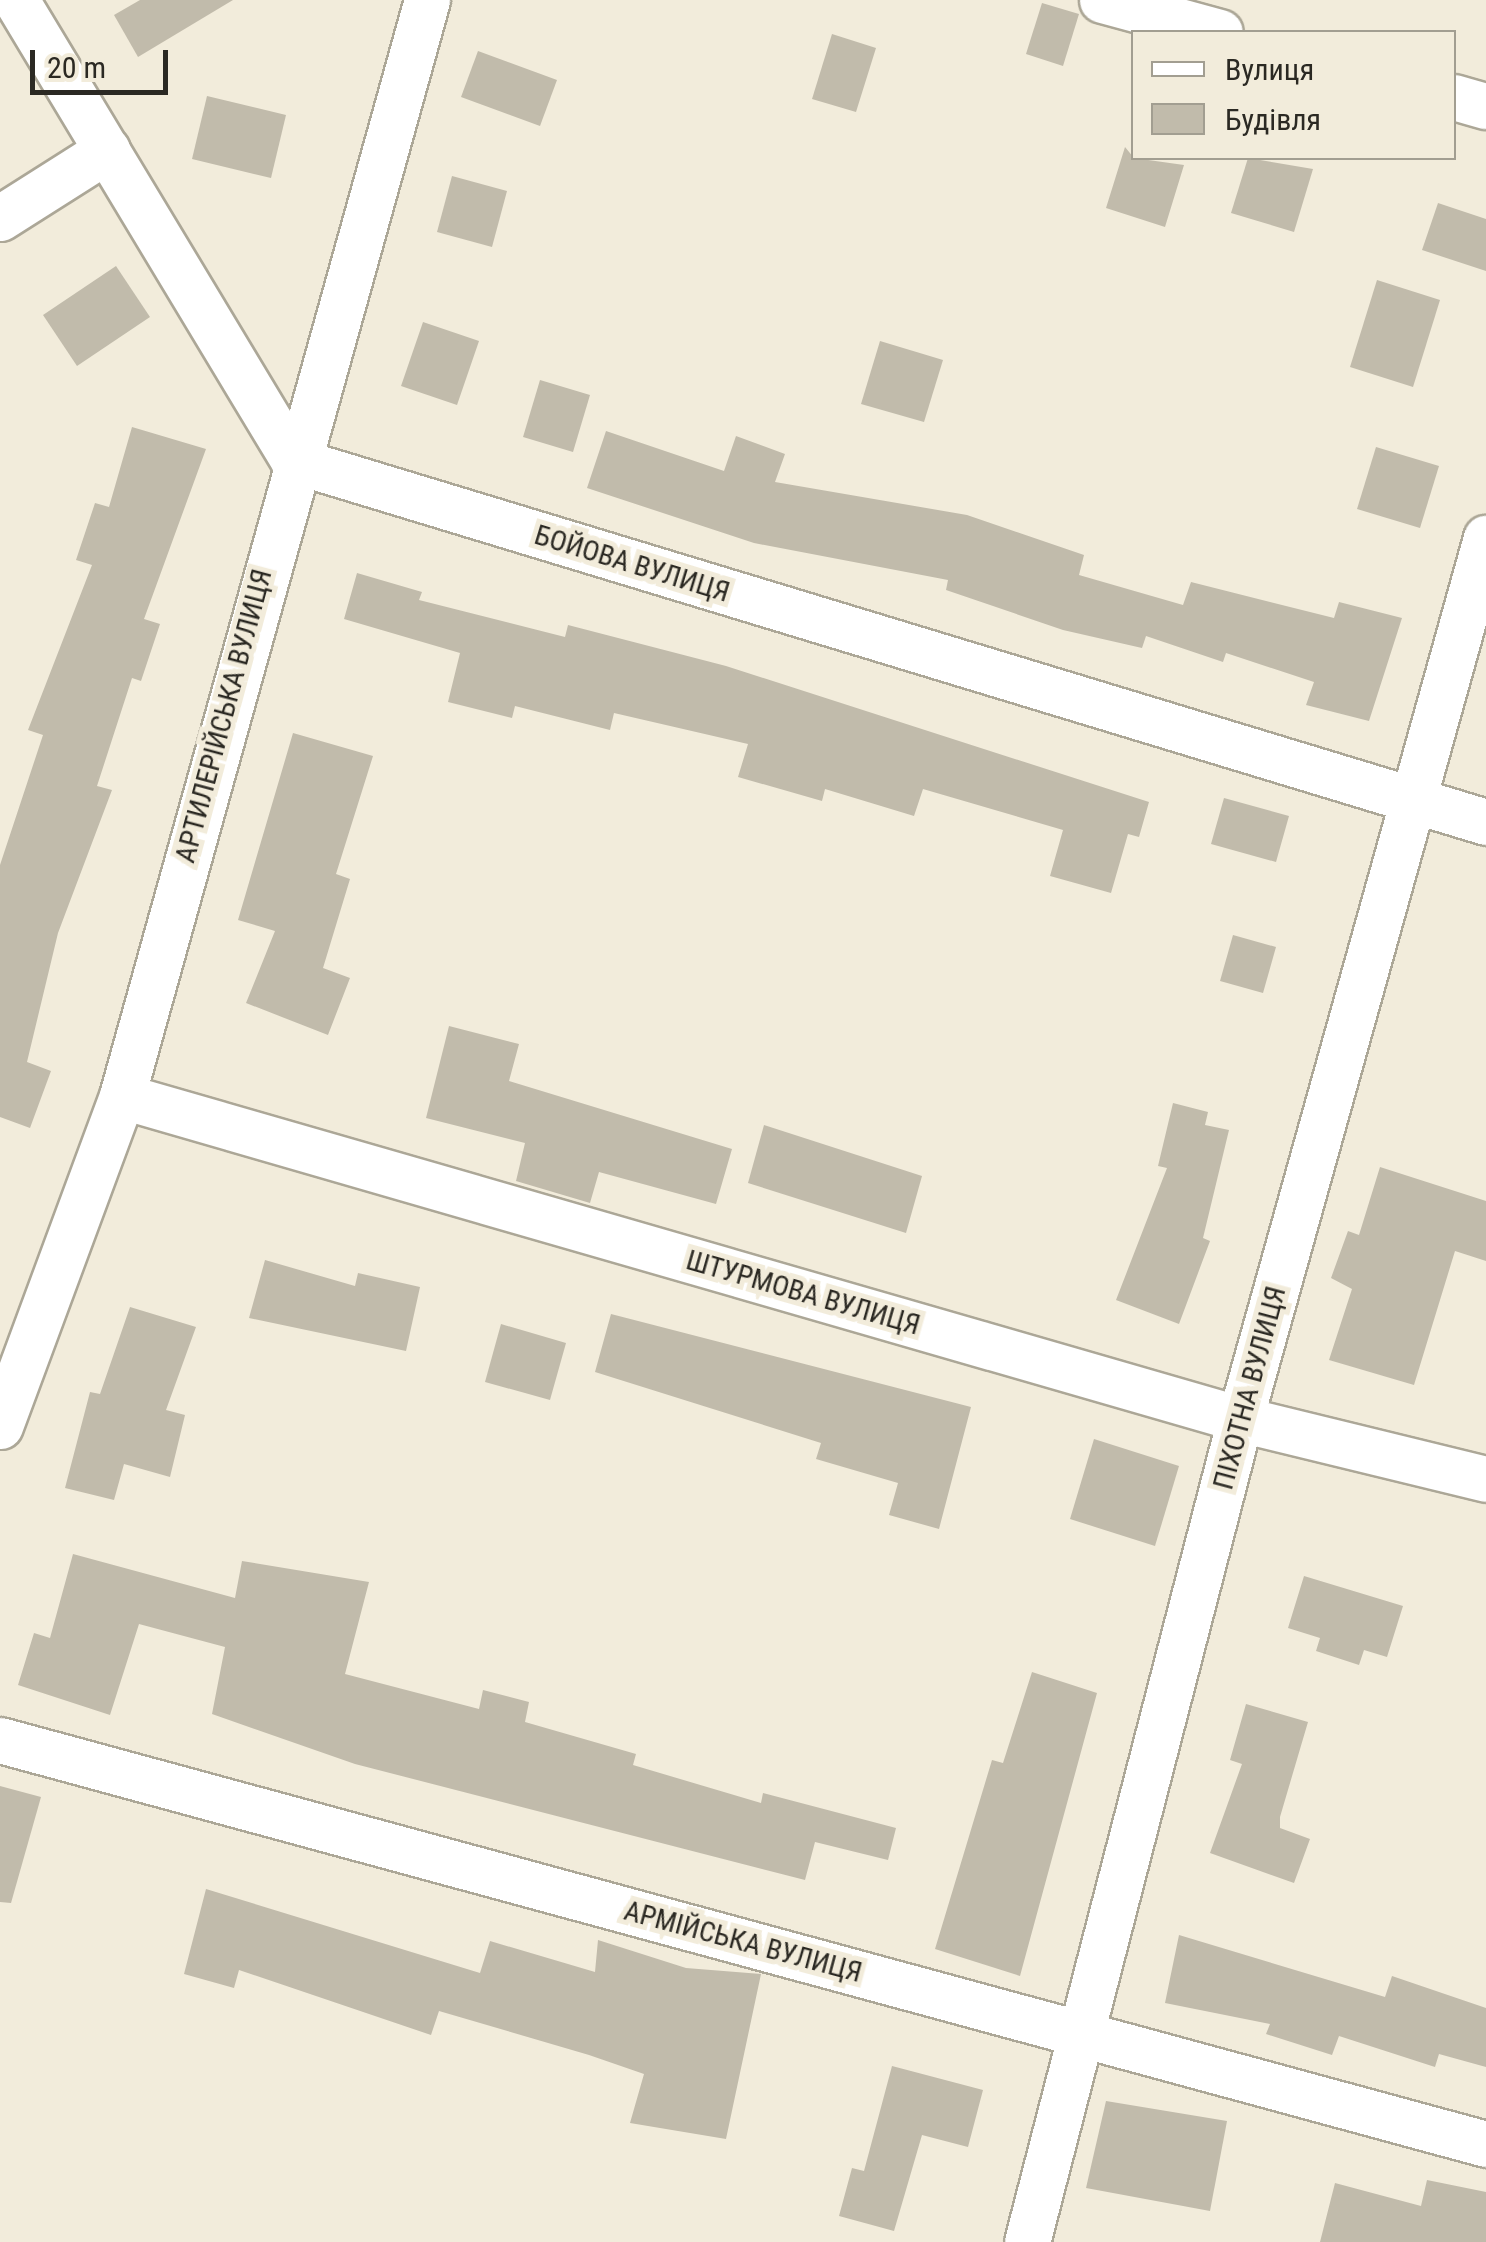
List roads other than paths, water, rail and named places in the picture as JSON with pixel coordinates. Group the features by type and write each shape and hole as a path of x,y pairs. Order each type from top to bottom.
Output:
{"street":[{"path":"16,0 293,460"},
{"name":"АРТИЛЕРІЙСЬКА ВУЛИЦЯ","path":"0,1426 122,1096 293,460 427,0"},
{"path":"1102,0 1213,30"},
{"path":"1456,98 1486,106"},
{"path":"0,218 107,150"},
{"name":"БОЙОВА ВУЛИЦЯ","path":"293,460 1413,805 1486,822"},
{"name":"ПІХОТНА ВУЛИЦЯ","path":"1027,2242 1240,1419 1486,538"},
{"name":"ШТУРМОВА ВУЛИЦЯ","path":"122,1096 1240,1419 1486,1479"},
{"name":"АРМІЙСЬКА ВУЛИЦЯ","path":"0,1740 1486,2144"}]}
